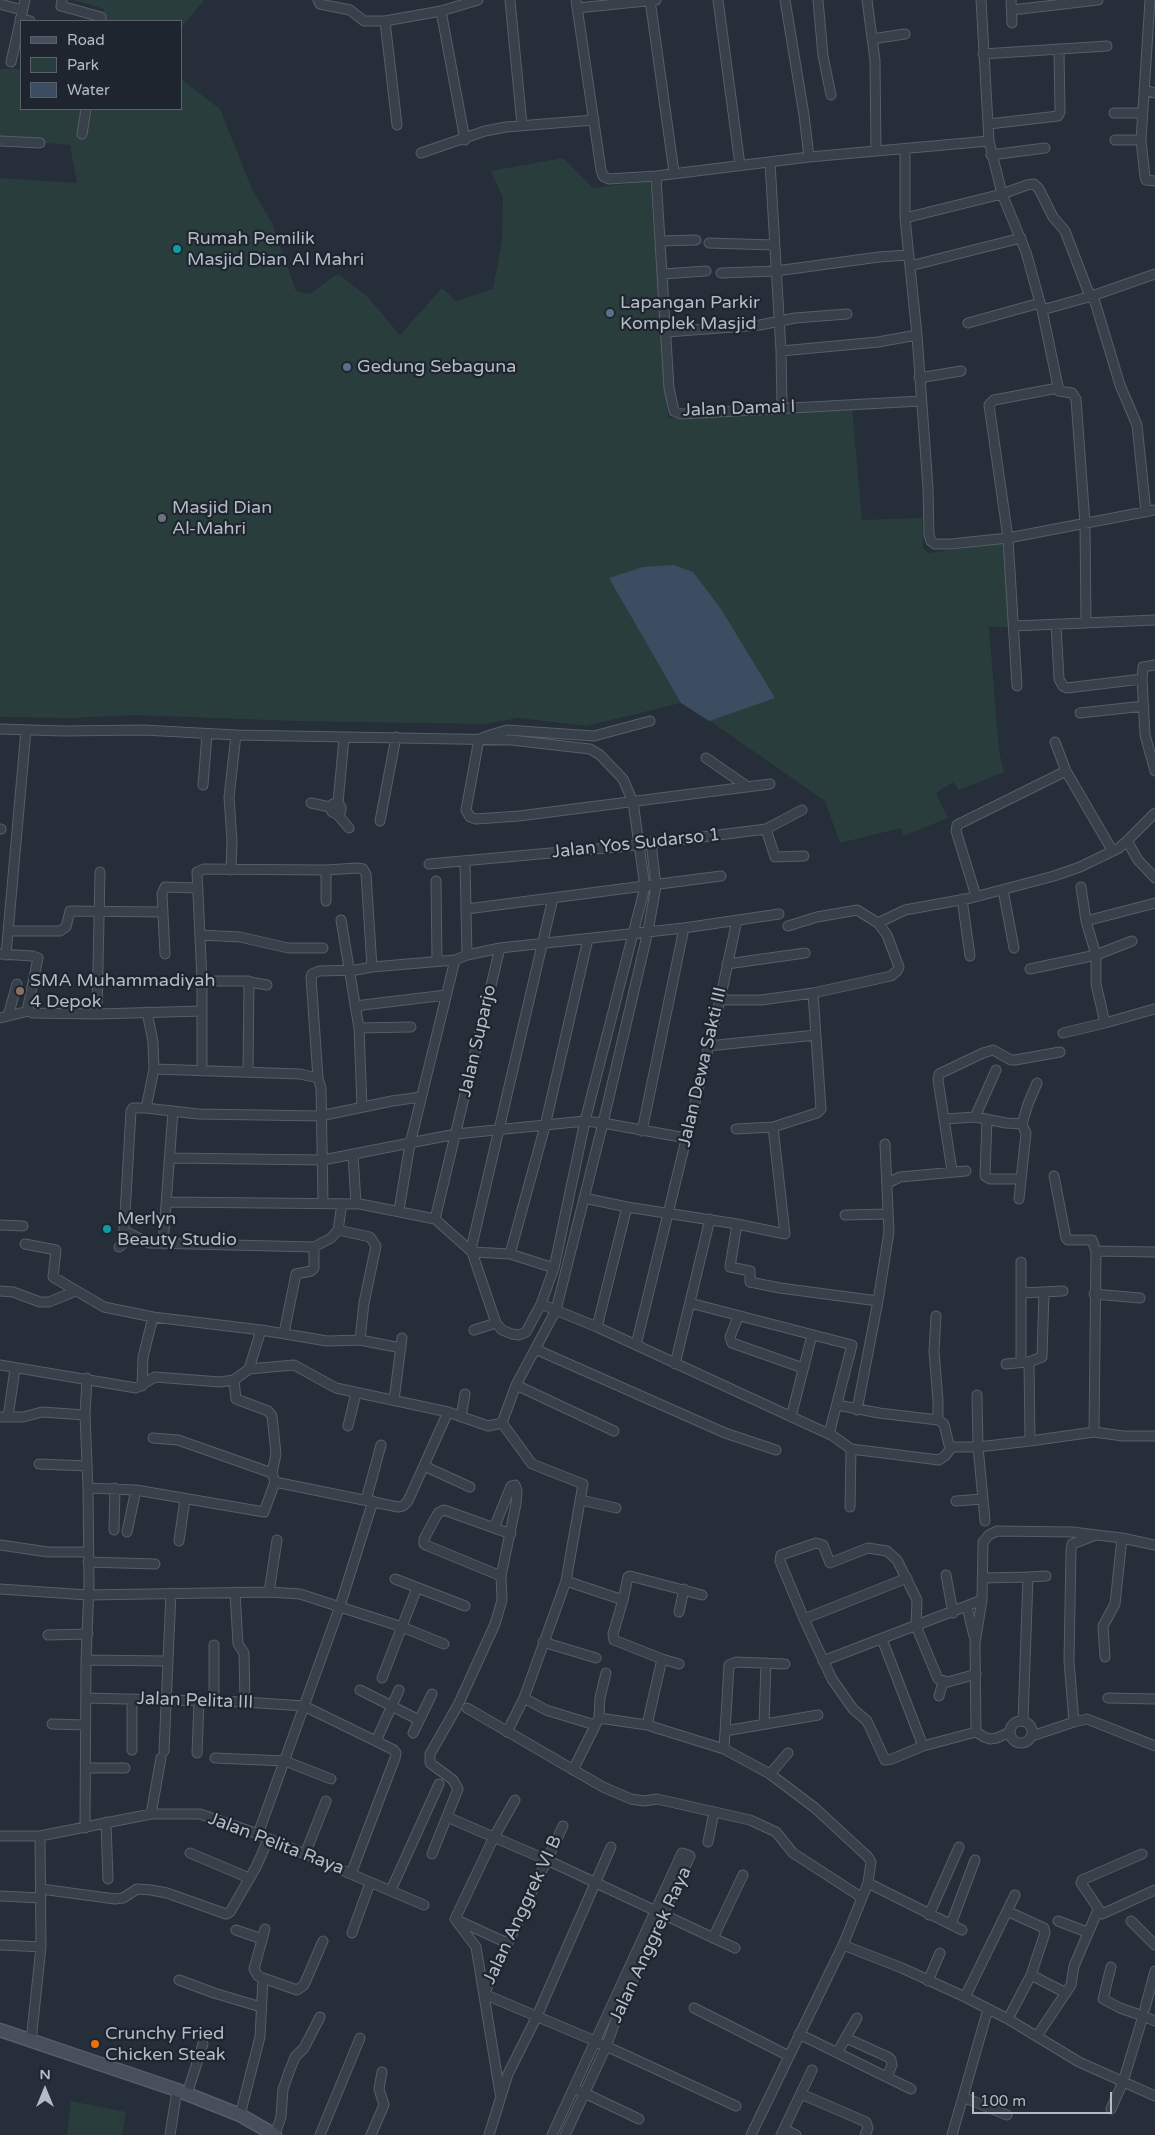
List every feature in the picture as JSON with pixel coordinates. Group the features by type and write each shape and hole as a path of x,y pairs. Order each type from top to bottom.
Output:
{"main road":[{"path":"0,2030 182,2092 240,2115 275,2135"}],"street":[{"path":"11,62 25,0"},
{"path":"62,0 61,6 101,17 101,20"},
{"path":"318,0 320,4 350,10 364,21 385,21 441,11 478,0"},
{"path":"510,0 522,125"},
{"path":"650,0 674,172"},
{"path":"656,0 576,4 603,176 609,178 656,176 674,172 809,157 989,141"},
{"path":"718,0 740,165"},
{"path":"785,0 809,157"},
{"path":"818,0 823,56 830,95"},
{"path":"867,0 875,60 876,151"},
{"path":"981,0 989,141 992,155 1002,194 1020,238 1041,306 1058,388 1062,393 1072,393 1076,399 1085,524 1086,622"},
{"path":"1011,0 1012,23"},
{"path":"1012,10 1044,4 1098,0"},
{"path":"1150,0 1141,140 1146,180 1155,181"},
{"path":"0,4 29,20"},
{"path":"441,11 465,140"},
{"path":"385,21 397,125"},
{"path":"872,39 905,34"},
{"path":"983,54 1107,46"},
{"path":"988,124 1058,116 1060,112 1060,48"},
{"path":"1144,90 1155,93"},
{"path":"82,134 86,110"},
{"path":"1114,113 1142,113"},
{"path":"421,154 465,140 485,131 522,125 594,120"},
{"path":"1115,140 1141,140"},
{"path":"0,141 40,143"},
{"path":"992,155 1045,148"},
{"path":"905,149 905,218 917,335 920,401 928,488 928,535 932,541 936,544 951,544 1008,538 1150,511 1137,425 1120,385 1092,296 1088,291 1065,231 1046,206 1039,188 1034,184 1027,185 1002,194 905,218"},
{"path":"770,162 781,351 782,408"},
{"name":"Jalan Damai I","path":"656,176 669,388 674,411 681,414 920,401"},
{"path":"910,266 1020,238"},
{"path":"661,241 696,240"},
{"path":"709,243 774,245"},
{"path":"721,273 776,271 879,257 908,255"},
{"path":"663,274 706,271"},
{"path":"968,323 1092,296 1155,274"},
{"path":"667,332 847,314"},
{"path":"781,351 878,342 917,335"},
{"path":"919,378 962,371"},
{"path":"1017,686 1008,538 989,405 994,400 1058,388"},
{"path":"1014,626 1155,620"},
{"path":"1056,624 1059,679 1063,686 1067,688 1142,679"},
{"path":"1155,665 1143,667 1142,679 1145,735 1155,771"},
{"path":"1080,714 1144,706"},
{"path":"479,739 507,730 594,736 650,721"},
{"path":"0,729 143,730 344,738 396,737 511,740 590,749 600,755 623,780 633,802 645,887 585,1121 554,1268 542,1304 526,1332 512,1334 502,1330 496,1323 472,1252 472,1245 553,898"},
{"path":"26,730 9,931 3,954 38,958 28,1006 29,1011"},
{"path":"203,785 207,734"},
{"path":"231,870 232,841 229,797 236,735"},
{"path":"380,821 396,737"},
{"path":"344,738 335,808 349,828"},
{"path":"479,739 466,810 470,817 476,819 519,816 770,784"},
{"path":"1055,742 1066,771 1112,850"},
{"path":"706,758 748,787"},
{"path":"970,956 971,897 956,831 957,826 1066,771"},
{"path":"311,803 335,808"},
{"name":"Jalan Yos Sudarso 1","path":"429,864 640,844 766,829 802,810"},
{"path":"878,922 905,910 1003,890 1080,867 1123,845 1155,813"},
{"path":"766,829 775,858 804,856"},
{"path":"1127,841 1138,860 1155,878"},
{"path":"502,1423 516,1385 556,1310 603,1123 648,931 656,886 651,842"},
{"path":"465,862 467,955"},
{"path":"202,1071 199,870 363,869 366,874 372,967"},
{"path":"326,870 326,901"},
{"path":"96,1014 100,872"},
{"path":"467,909 656,886 721,876"},
{"path":"436,881 437,961"},
{"path":"1081,887 1086,922 1096,955 1096,984 1105,1023"},
{"path":"165,954 162,894 165,888 198,888"},
{"path":"1003,890 1014,948"},
{"path":"1086,922 1155,903"},
{"path":"720,1000 761,1000 813,994 891,976 899,967 887,935 878,922 857,910 817,917 788,926"},
{"path":"9,931 60,931 66,927 70,911 162,912"},
{"path":"324,1203 324,1160 320,1116 321,1088 318,1078 312,974 319,971 455,960 467,955 500,948 684,928 779,914"},
{"path":"341,920 359,1028 362,1107"},
{"name":"Jalan Dewa Sakti III","path":"636,1345 720,1000 736,920"},
{"path":"642,1131 684,928"},
{"path":"200,935 240,937 288,948 323,948"},
{"path":"510,1254 545,1126 588,939"},
{"path":"1030,969 1096,955 1132,941"},
{"name":"Jalan Suparjo","path":"435,1219 500,948"},
{"path":"727,964 805,953"},
{"path":"399,1210 410,1144 455,960"},
{"path":"202,981 248,981 267,985"},
{"path":"248,1072 250,982"},
{"path":"4,1017 17,984"},
{"path":"355,1006 446,994"},
{"path":"736,1129 773,1127 817,1113 821,1109 813,994"},
{"path":"1064,1033 1154,1009"},
{"path":"4,1017 29,1011 32,1013 96,1014 202,1011"},
{"path":"146,1108 154,1069 153,1042 147,1012"},
{"path":"359,1028 411,1027"},
{"path":"708,1046 816,1036"},
{"path":"952,1172 938,1080 939,1074 993,1050 1011,1060 1060,1052"},
{"path":"154,1069 300,1074 318,1078"},
{"path":"975,1117 996,1070"},
{"path":"1019,1198 1026,1133 1022,1124 1037,1083"},
{"path":"119,1247 122,1245 124,1231 133,1108 198,1114 320,1116 392,1100 421,1098"},
{"path":"164,1244 173,1111"},
{"path":"945,1119 975,1117 1022,1124"},
{"path":"987,1119 985,1176 990,1179 1021,1179"},
{"path":"171,1158 324,1160 456,1134 585,1121 686,1138"},
{"path":"584,1198 627,1207 710,1219 785,1234 773,1127"},
{"path":"857,1410 889,1232 885,1144"},
{"path":"353,1154 356,1204"},
{"path":"888,1183 900,1177 966,1171"},
{"path":"1054,1176 1066,1238 1092,1240 1095,1242 1094,1432"},
{"path":"167,1202 356,1204 399,1210 435,1219 472,1252 510,1254 554,1268"},
{"path":"124,1231 149,1243 314,1247 331,1238 338,1230 342,1204"},
{"path":"597,1327 627,1207"},
{"path":"845,1215 887,1214"},
{"path":"675,1364 710,1219"},
{"path":"737,1224 730,1267 750,1271 750,1282 780,1288 878,1301"},
{"path":"0,1225 23,1226"},
{"path":"338,1230 370,1237 376,1246 364,1302 360,1340"},
{"path":"24,1244 56,1250 53,1278 104,1306 153,1317 284,1333 327,1342 360,1340 401,1343 394,1400"},
{"path":"284,1333 296,1274 311,1271 314,1268 314,1247"},
{"path":"1096,1251 1155,1252"},
{"path":"1021,1262 1030,1441"},
{"path":"0,1291 13,1292 40,1302 49,1302 74,1290"},
{"path":"1022,1293 1063,1291"},
{"path":"1006,1364 1025,1362 1042,1357 1044,1292"},
{"path":"1094,1294 1140,1298"},
{"path":"542,1304 597,1327 829,1434 851,1449 939,1460 952,1447"},
{"path":"690,1304 852,1346 829,1434"},
{"path":"936,1316 934,1352 938,1420"},
{"path":"142,1386 143,1357 153,1317"},
{"path":"738,1317 730,1337 732,1342 803,1368"},
{"path":"474,1330 496,1323"},
{"path":"249,1369 261,1330"},
{"path":"791,1417 812,1335"},
{"path":"535,1349 725,1433 776,1450"},
{"path":"0,1365 15,1369 87,1378 136,1388 155,1377 220,1382 234,1380 249,1369 294,1365 336,1388 448,1412 488,1426 502,1423"},
{"path":"15,1369 4,1417 23,1417 42,1412 85,1416"},
{"path":"85,1828 86,1660 88,1634 88,1488 85,1416 87,1378"},
{"path":"88,1488 136,1490 264,1512 275,1482 272,1473 276,1454 272,1416 268,1411 236,1399 234,1380"},
{"path":"516,1385 614,1431"},
{"path":"348,1426 356,1393"},
{"path":"461,1417 465,1394"},
{"path":"977,1395 978,1447 984,1521"},
{"path":"837,1405 857,1410 938,1420 944,1424 949,1445 952,1447"},
{"path":"275,1482 398,1507 403,1506 408,1501 448,1412"},
{"path":"502,1423 532,1464 583,1484 582,1500 566,1581 524,1698 507,1732"},
{"path":"952,1447 978,1447 1094,1432 1123,1436 1155,1436"},
{"path":"153,1438 178,1440 272,1473"},
{"path":"258,1834 340,1606 370,1501 381,1445"},
{"path":"850,1507 851,1449"},
{"path":"39,1464 87,1466"},
{"path":"424,1466 470,1487"},
{"path":"432,1854 458,1789 457,1785 430,1763 430,1754 458,1705 495,1624 502,1600 501,1576 511,1534 518,1490 515,1485 511,1486 494,1528"},
{"path":"114,1530 115,1488"},
{"path":"128,1532 136,1490"},
{"path":"179,1541 184,1499"},
{"path":"956,1501 983,1499"},
{"path":"582,1500 616,1508"},
{"path":"501,1576 424,1544 424,1539 438,1513 444,1510 511,1534"},
{"path":"975,1643 982,1600 983,1542 996,1531 1072,1532 1122,1538 1155,1545"},
{"path":"1074,1722 1069,1661 1071,1550 1072,1544 1097,1535"},
{"path":"1105,1657 1103,1626 1115,1604 1122,1538"},
{"path":"269,1592 277,1540"},
{"path":"976,1674 943,1682 938,1679 916,1626 917,1600 897,1560 887,1550 868,1548 830,1563 823,1545 816,1543 781,1555 780,1561 823,1661 840,1693 866,1721 885,1760 892,1760 922,1746 976,1732 990,1739 1010,1732"},
{"path":"0,1545 48,1552 88,1552"},
{"path":"88,1562 154,1564"},
{"path":"946,1575 953,1613"},
{"path":"982,1578 1046,1576"},
{"path":"679,1664 662,1660 614,1640 613,1634 628,1577 684,1589 702,1595"},
{"path":"1023,1721 1028,1577"},
{"path":"804,1619 907,1578"},
{"path":"395,1579 465,1606"},
{"path":"566,1581 623,1600"},
{"path":"382,1678 417,1588"},
{"path":"0,1589 88,1595 235,1592 300,1594 402,1627 444,1644"},
{"path":"679,1612 684,1589"},
{"path":"235,1592 238,1644 244,1653 245,1702"},
{"path":"151,1814 162,1754 171,1593"},
{"path":"823,1661 953,1613 982,1600"},
{"path":"967,1607 975,1643 976,1732"},
{"path":"48,1635 88,1634"},
{"path":"882,1639 922,1746"},
{"path":"544,1642 596,1658"},
{"path":"214,1645 214,1701"},
{"path":"86,1660 167,1661"},
{"path":"647,1724 662,1660"},
{"path":"724,1749 729,1665 736,1662 785,1664"},
{"path":"764,1724 766,1663"},
{"path":"574,1770 597,1721 606,1673"},
{"path":"939,1696 943,1682"},
{"path":"360,1690 420,1720"},
{"path":"376,1741 399,1690"},
{"path":"413,1732 432,1694"},
{"name":"Jalan Pelita III","path":"86,1698 165,1699 304,1706"},
{"path":"524,1698 546,1710 597,1721 647,1724 724,1749 770,1774 815,1808 868,1857 872,1868 868,1883 843,1944 751,2135"},
{"path":"1108,1698 1155,1699"},
{"path":"132,1699 132,1750"},
{"path":"197,1753 199,1701"},
{"name":"Jalan Pelita Raya","path":"0,1836 40,1836 151,1814 200,1814 258,1834 268,1840 351,1874 396,1753 394,1750 304,1706"},
{"path":"467,1708 604,1787 631,1799 644,1801 657,1798 750,1820 776,1832 793,1853 862,1897"},
{"path":"725,1732 818,1715"},
{"path":"1032,1736 1029,1724 1023,1721 1016,1722 1012,1726 1010,1732 1013,1740 1017,1743 1026,1743 1032,1736 1086,1719 1155,1746"},
{"path":"52,1724 85,1725"},
{"path":"770,1774 788,1753"},
{"path":"215,1758 285,1761 331,1779"},
{"path":"86,1768 125,1768"},
{"path":"391,1890 438,1784"},
{"path":"455,1919 494,1837 515,1800"},
{"path":"305,1854 326,1801"},
{"path":"708,1842 714,1812"},
{"path":"448,1817 548,1860 734,1948"},
{"path":"106,1822 108,1879"},
{"name":"Jalan Anggrek VI B","path":"484,1994 563,1826"},
{"path":"32,2041 41,1947 40,1836"},
{"path":"0,1896 41,1894 124,1898 137,1889 151,1890 167,1893 226,1914 230,1912 268,1840"},
{"path":"489,2135 508,2074 537,2016 612,1847"},
{"path":"929,1915 959,1847"},
{"path":"190,1853 249,1878"},
{"name":"Jalan Anggrek Raya","path":"552,2135 682,1853 690,1856 620,2008 606,2048 565,2135"},
{"path":"1142,1854 1081,1881 1102,1914 1155,1890"},
{"path":"951,1924 975,1860"},
{"path":"351,1874 424,1906"},
{"path":"713,1938 744,1876"},
{"path":"352,1933 370,1883"},
{"path":"868,1883 962,1930"},
{"path":"966,1997 1015,1895"},
{"path":"1037,2036 1072,1982 1074,1966 1098,1910"},
{"path":"1007,1911 1045,1929 1031,1975 1008,2019"},
{"path":"455,1919 507,1944"},
{"path":"455,1919 476,1947 501,2096"},
{"path":"1058,1921 1087,1932"},
{"path":"1131,1921 1155,1945"},
{"path":"265,1929 254,1968 258,1976 297,1990 304,1985 323,1941"},
{"path":"236,1930 262,1939"},
{"path":"843,1944 966,1997 1008,2019 1079,2062 1155,2096"},
{"path":"2,1945 41,1947"},
{"path":"928,1981 940,1953"},
{"path":"1111,1967 1103,1999 1120,2008 1144,2012 1155,2021"},
{"path":"1111,2110 1123,2082 1155,1971"},
{"path":"1031,1975 1066,1993"},
{"path":"240,2115 260,2037 263,1978"},
{"path":"179,1980 262,2007"},
{"path":"484,1994 595,2041 606,2048 736,2106"},
{"path":"694,2008 789,2056"},
{"path":"952,2135 988,2009"},
{"path":"275,2135 281,2117 282,2095 289,2072 295,2057 304,2048 320,2017"},
{"path":"838,2053 857,2018"},
{"path":"799,2034 911,2089"},
{"path":"320,2135 360,2038"},
{"path":"846,2038 888,2057 892,2065 887,2077"},
{"path":"170,2135 182,2092 203,2044"},
{"path":"796,2135 782,2132 812,2070"},
{"path":"371,2135 384,2105 379,2089 382,2072"},
{"path":"574,2087 639,2118"},
{"path":"801,2094 866,2122 868,2128 865,2135"},
{"path":"964,2097 1007,2114"}],"green space":[{"path":"73,0 204,0 182,27 182,20 102,20 104,9"},
{"path":"0,69 20,69 20,110 182,110 182,80 220,109 252,189 272,223 296,291 310,294 334,276 339,275 366,295 400,335 442,288 456,301 493,289 502,240 503,198 491,171 563,158 593,188 650,181 668,418 852,408 862,520 922,518 923,548 928,553 1006,543 1009,627 989,627 999,751 1004,772 959,790 953,782 936,793 948,818 903,836 901,828 840,843 825,801 681,703 586,726 518,718 486,724 296,721 135,715 72,718 0,717 0,178 77,183 70,145 0,139"},
{"path":"71,2101 126,2112 122,2135 67,2135"}],"water":[{"path":"674,565 693,572 721,609 775,698 709,721 681,703 609,578 643,567"}],"place":[{"name":"Rumah Pemilik Masjid Dian Al Mahri","path":"177,249"},
{"name":"Lapangan Parkir Komplek Masjid","path":"610,313"},
{"name":"Gedung Sebaguna","path":"347,367"},
{"name":"Masjid Dian Al-Mahri","path":"162,518"},
{"name":"SMA Muhammadiyah 4 Depok","path":"20,991"},
{"name":"Merlyn Beauty Studio","path":"107,1229"},
{"name":"Crunchy Fried Chicken Steak","path":"95,2044"}]}
